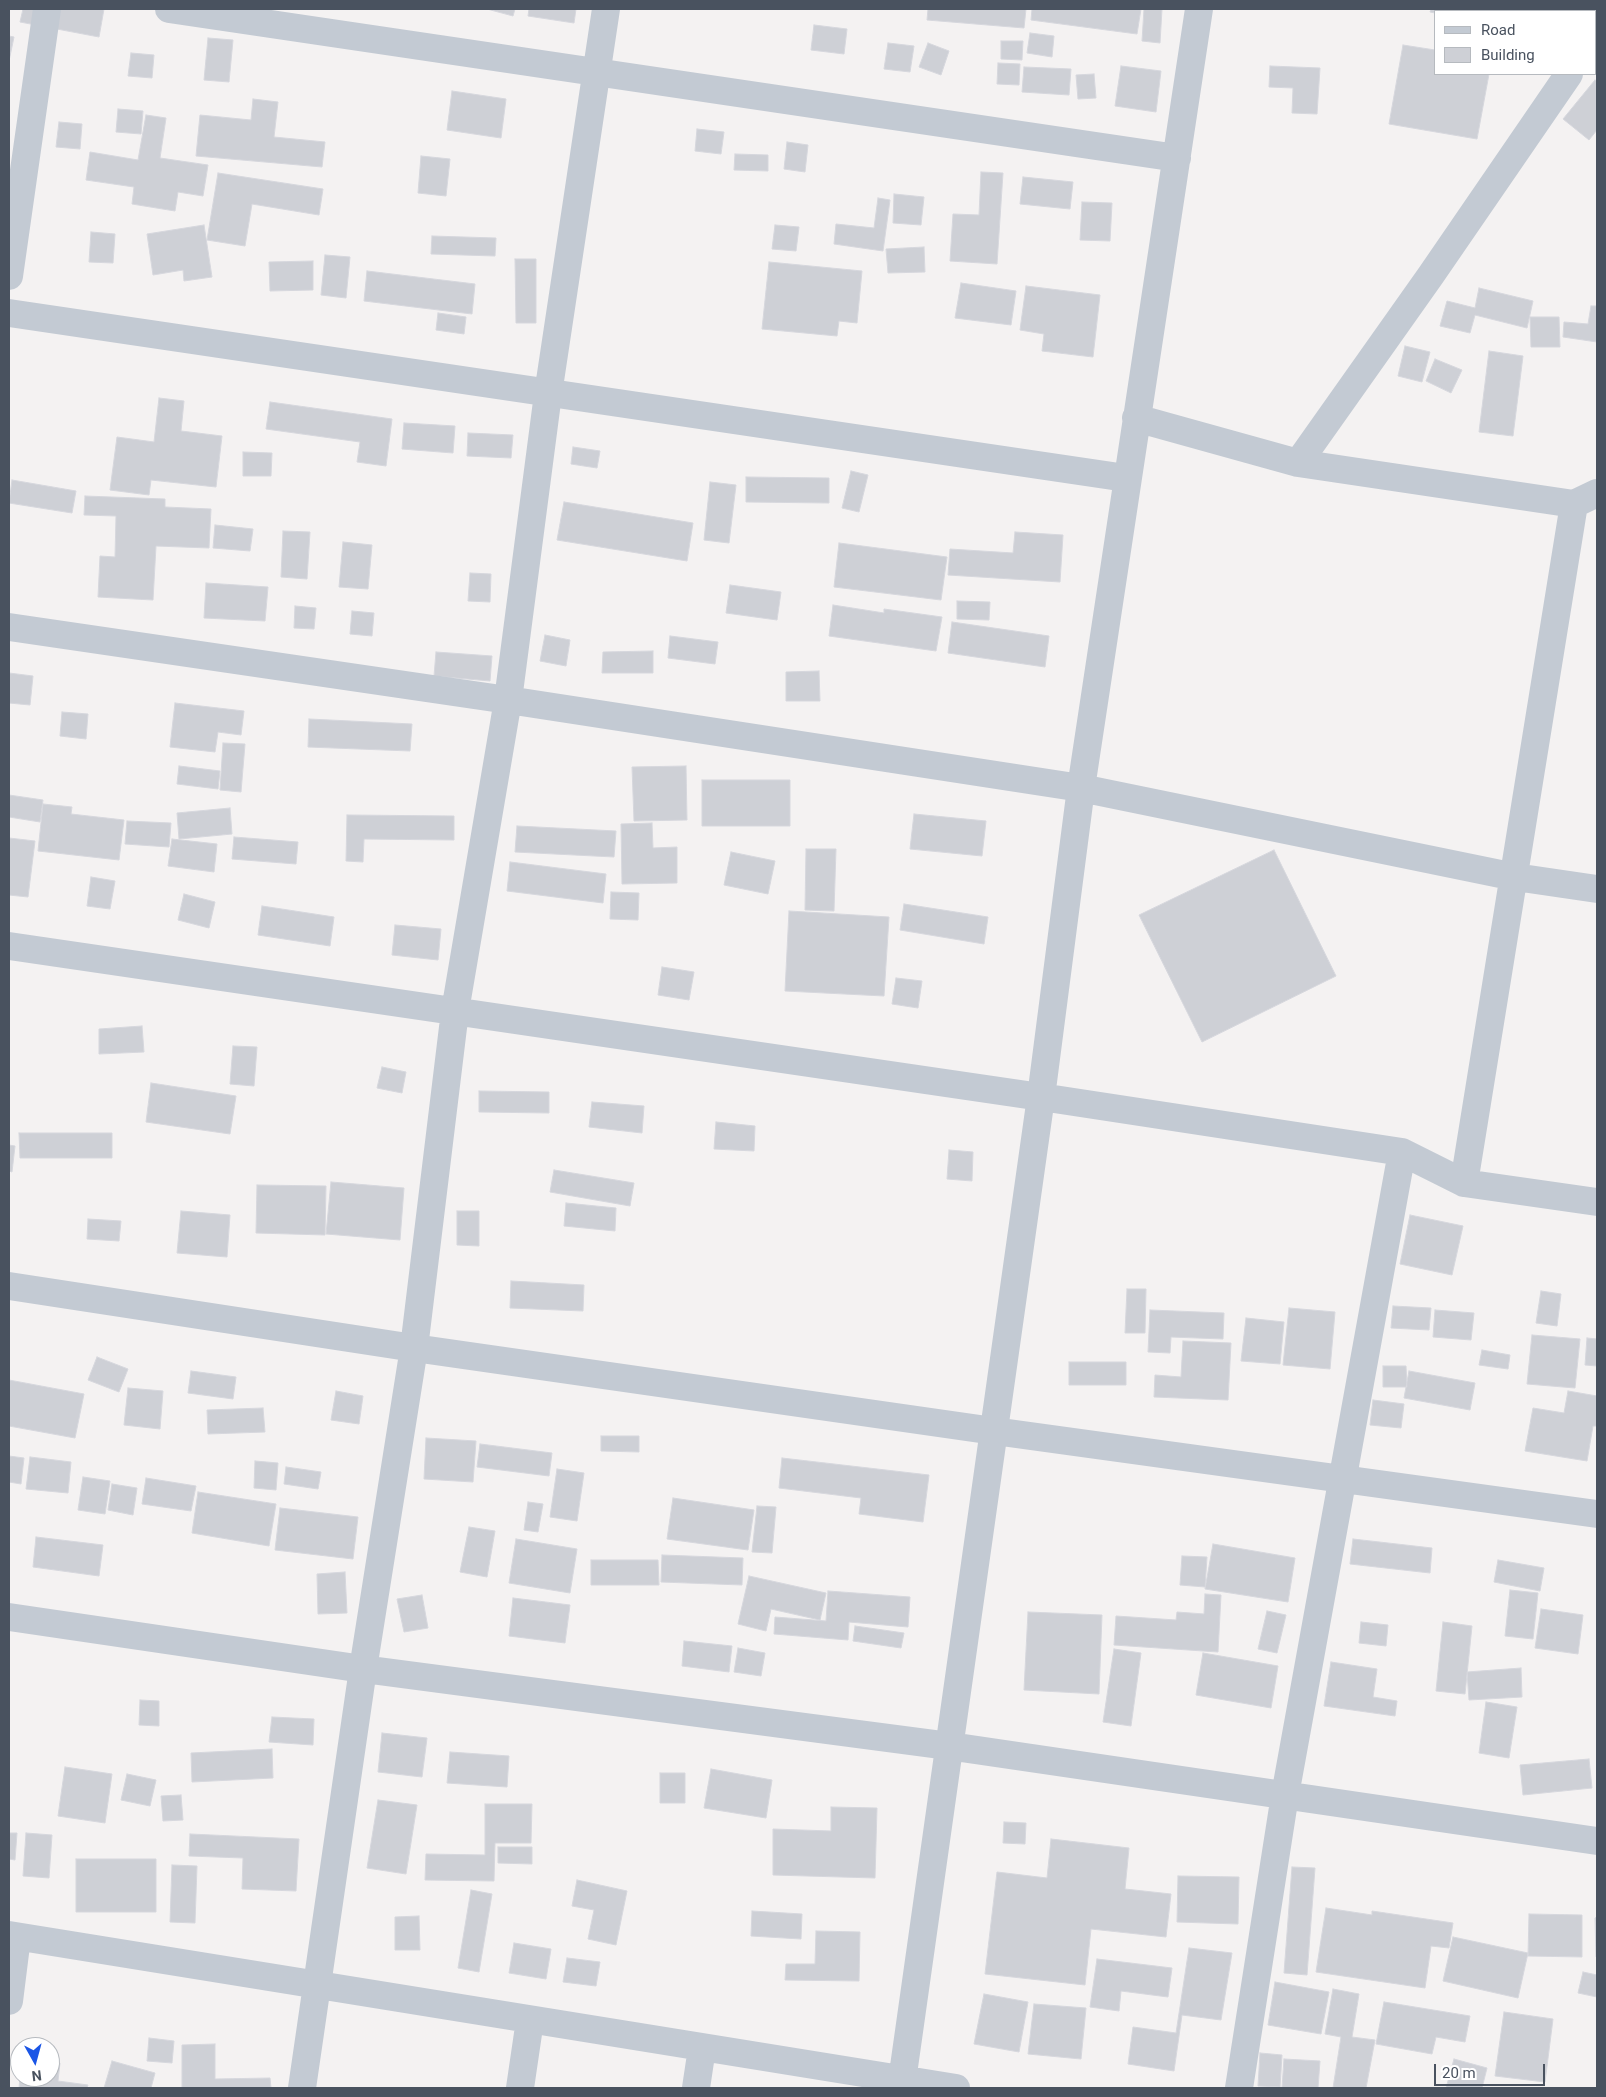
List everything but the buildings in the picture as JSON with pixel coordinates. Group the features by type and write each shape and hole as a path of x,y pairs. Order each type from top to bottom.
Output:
{"street":[{"path":"9,276 46,9"},
{"path":"169,9 1177,158"},
{"path":"302,2088 363,1669 414,1348 455,1011 508,700 548,394 606,9"},
{"path":"902,2084 948,1746 1041,1097 1081,788 1126,478 1199,9"},
{"path":"1298,463 1431,275 1568,75"},
{"path":"9,313 1126,478"},
{"path":"1136,418 1298,463 1586,498 1515,877 1464,1183"},
{"path":"9,627 508,700 1081,788 1515,877 1597,889"},
{"path":"9,946 1041,1097 1402,1152 1464,1183 1597,1202"},
{"path":"1239,2088 1285,1795 1402,1152"},
{"path":"9,1286 414,1348 994,1431 1597,1514"},
{"path":"9,1617 363,1669 948,1746 1597,1841"},
{"path":"9,2001 13,1936 702,2048 902,2084 956,2088"},
{"path":"520,2088 530,2020"},
{"path":"696,2088 702,2048"}]}
